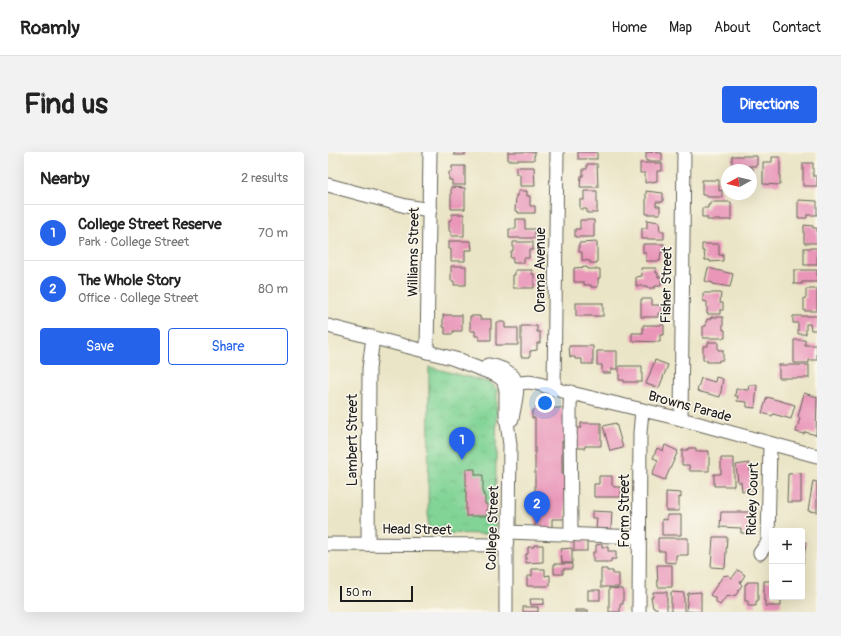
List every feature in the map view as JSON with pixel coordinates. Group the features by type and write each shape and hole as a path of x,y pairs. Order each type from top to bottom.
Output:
{"street":[{"name":"Williams Street","path":"427,352 430,152"},
{"name":"Orama Avenue","path":"554,388 556,152"},
{"name":"Fisher Street","path":"681,419 684,152"},
{"path":"328,185 406,206 430,210"},
{"path":"328,326 454,359 502,368 511,374 513,388"},
{"name":"Lambert Street","path":"368,544 369,369 373,337"},
{"name":"Browns Parade","path":"513,388 540,392 554,388 681,419 817,456"},
{"name":"College Street","path":"506,612 510,445 506,414 513,388"},
{"path":"571,392 571,535"},
{"name":"Form Street","path":"639,612 640,433 642,410"},
{"name":"Rickey Court","path":"760,554 768,542 770,444"},
{"name":"Head Street","path":"328,544 507,539 571,535 640,537"}],"green space":[{"path":"429,367 491,383 497,390 495,530 491,534 428,533"}],"building":[{"path":"454,152 465,152 465,155 454,155"},
{"path":"508,152 535,152 534,160 508,160"},
{"path":"578,152 597,152 597,159 578,159"},
{"path":"646,152 662,153 662,161 646,161"},
{"path":"732,156 757,156 757,164 732,164"},
{"path":"772,157 780,157 780,185 763,184 763,162 772,162"},
{"path":"640,163 662,163 662,171 657,171 657,181 645,183 645,173 640,173"},
{"path":"803,163 813,163 813,176 817,176 817,186 803,186"},
{"path":"587,164 597,164 598,187 580,187 583,169 587,169"},
{"path":"452,166 465,166 465,185 452,185 452,180 449,180 449,172 452,172"},
{"path":"516,167 534,167 535,186 520,186 520,174 516,174"},
{"path":"702,180 719,180 719,191 721,190 721,197 707,197 707,195 702,195"},
{"path":"451,187 465,188 465,209 451,209"},
{"path":"518,191 527,191 527,196 530,196 530,206 535,206 535,213 518,213 518,211 515,211 516,195 518,195"},
{"path":"584,191 597,191 597,213 587,213 587,209 580,209 580,200 584,200"},
{"path":"646,191 663,193 663,202 656,202 656,206 660,206 660,214 646,214"},
{"path":"798,200 817,201 817,215 807,215 807,218 798,218"},
{"path":"710,202 731,202 731,220 707,220 707,217 702,217 702,208 708,208"},
{"path":"452,214 464,214 464,236 451,236 451,231 449,231 449,220 452,220"},
{"path":"516,219 525,219 525,229 535,229 535,238 509,238 509,229 516,229"},
{"path":"580,220 594,220 594,237 575,237 575,229 580,229"},
{"path":"647,220 659,222 660,231 664,231 664,239 642,239 642,228 647,228"},
{"path":"804,225 817,228 817,243 804,243"},
{"path":"449,241 471,241 472,250 465,250 465,261 451,261"},
{"path":"513,242 533,242 533,250 529,250 529,258 524,258 524,263 513,263 513,258 510,258 511,251 513,251"},
{"path":"597,242 597,263 590,263 590,261 582,260 582,252 579,252 579,243"},
{"path":"643,244 664,244 664,252 661,252 660,261 646,261 646,253 643,253"},
{"path":"702,244 719,244 719,255 723,255 723,261 710,262 710,260 705,260 704,251 702,251"},
{"path":"804,248 817,248 817,265 804,265"},
{"path":"451,266 466,266 466,285 454,285 454,281 451,281"},
{"path":"587,267 587,269 600,269 598,287 584,285 584,282 574,282 574,268"},
{"path":"641,268 656,268 658,277 661,277 661,286 647,288 647,286 636,286 636,277 642,276"},
{"path":"708,268 733,274 730,287 705,281"},
{"path":"515,270 532,270 532,274 534,274 534,288 513,288 513,275 515,275"},
{"path":"794,270 817,270 817,282 802,282 802,284 794,284"},
{"path":"806,289 817,289 817,311 804,311"},
{"path":"703,293 721,293 720,303 723,303 723,310 720,310 720,314 707,314 707,302 703,301"},
{"path":"641,299 652,299 652,305 661,305 661,313 658,313 658,317 641,317"},
{"path":"576,303 603,303 603,316 576,316"},
{"path":"443,315 462,315 462,331 453,331 453,334 445,334 445,327 443,327"},
{"path":"470,316 480,316 480,319 491,319 491,340 479,340 479,336 475,336 475,331 470,331"},
{"path":"793,316 817,316 817,330 811,330 810,324 806,324 806,334 798,334 798,323 793,323"},
{"path":"711,317 723,317 723,330 725,330 725,338 703,338 703,326 706,326 707,319 711,319"},
{"path":"496,322 505,322 505,328 518,328 518,345 496,345"},
{"path":"643,325 664,325 664,335 660,335 660,342 632,341 632,333 643,333"},
{"path":"521,326 537,326 537,332 540,332 540,343 537,343 537,350 530,351 530,357 521,357"},
{"path":"794,340 805,340 805,345 817,345 817,360 809,360 809,363 794,363"},
{"path":"708,342 718,342 718,350 723,350 723,360 719,360 719,362 707,362 707,360 703,360 703,346 708,346"},
{"path":"569,346 593,346 593,364 582,364 582,359 570,357"},
{"path":"597,351 617,351 617,369 611,369 611,373 602,373 602,365 597,365"},
{"path":"655,360 668,365 659,388 646,384"},
{"path":"779,365 809,365 809,378 779,378"},
{"path":"619,366 642,366 642,382 624,382 624,380 619,380"},
{"path":"716,377 723,379 720,397 697,391 701,378 715,382"},
{"path":"749,385 757,385 755,408 747,407 747,402 737,401 738,396 735,396 736,389 748,390"},
{"path":"804,393 817,397 816,435 805,432 804,434 796,432"},
{"path":"767,397 795,405 791,419 773,414 772,416 762,413"},
{"path":"538,405 546,405 546,408 563,408 566,412 566,441 562,441 562,474 566,474 566,519 552,519 552,529 535,530 535,418 532,418 532,411"},
{"path":"581,423 601,423 601,446 585,446 585,448 575,448 576,428 581,428"},
{"path":"616,423 623,448 610,451 603,426"},
{"path":"665,445 678,451 665,480 652,475 658,460 653,458 657,448 663,451"},
{"path":"688,448 696,448 696,451 709,451 709,471 690,471 689,465 682,465 682,450 688,450"},
{"path":"721,458 734,458 734,486 714,486 714,474 721,474"},
{"path":"749,463 755,489 742,491 741,482 738,482 736,465"},
{"path":"466,469 475,469 475,475 483,475 483,495 485,495 485,504 487,504 487,516 466,516"},
{"path":"801,473 801,502 787,502 788,474"},
{"path":"599,476 612,476 612,485 614,487 621,487 621,497 594,497 594,484 599,484"},
{"path":"813,481 817,482 817,512 808,511"},
{"path":"666,492 681,493 681,498 679,497 679,511 666,511"},
{"path":"592,511 612,512 611,529 596,529 597,518 592,518"},
{"path":"721,512 751,512 750,533 741,533 741,528 720,527"},
{"path":"667,515 681,515 681,535 662,535 662,519 667,520"},
{"path":"713,537 727,537 725,568 711,567"},
{"path":"658,538 688,538 688,555 676,555 676,563 665,562 665,551 658,551"},
{"path":"574,540 587,540 587,551 574,551"},
{"path":"602,544 602,547 608,547 608,551 616,551 616,559 611,559 611,562 593,562 593,552 596,552 596,545"},
{"path":"534,545 543,545 543,562 526,563 528,547 534,547"},
{"path":"572,548 572,563 562,563 561,549"},
{"path":"554,564 572,564 572,569 563,569 563,574 554,574"},
{"path":"657,565 672,565 672,587 658,587"},
{"path":"532,569 545,569 545,576 550,575 550,586 527,586 527,576 532,576"},
{"path":"601,569 613,571 613,574 619,574 619,587 601,587"},
{"path":"738,570 745,575 740,583 742,585 736,595 726,597 720,605 716,602 716,599 710,595 723,576 728,575 732,578"},
{"path":"764,581 769,581 769,600 781,600 781,606 765,606"},
{"path":"747,582 758,582 758,601 756,601 756,606 748,606 748,601 745,601 745,584 747,584"},
{"path":"609,588 623,589 623,604 620,604 620,612 609,612"},
{"path":"588,590 600,590 600,600 588,600"},
{"path":"653,592 667,592 667,612 657,612 657,608 653,608 651,597 653,597"},
{"path":"671,592 684,593 684,612 671,612"},
{"path":"701,592 701,612 686,611 688,593"},
{"path":"530,599 544,599 544,604 531,605"},
{"path":"523,607 538,607 538,612 523,612"},
{"path":"575,610 588,610 588,612 575,612"}],"place":[{"name":"College Street Reserve","path":"462,460"},
{"name":"The Whole Story","path":"537,524"}]}
